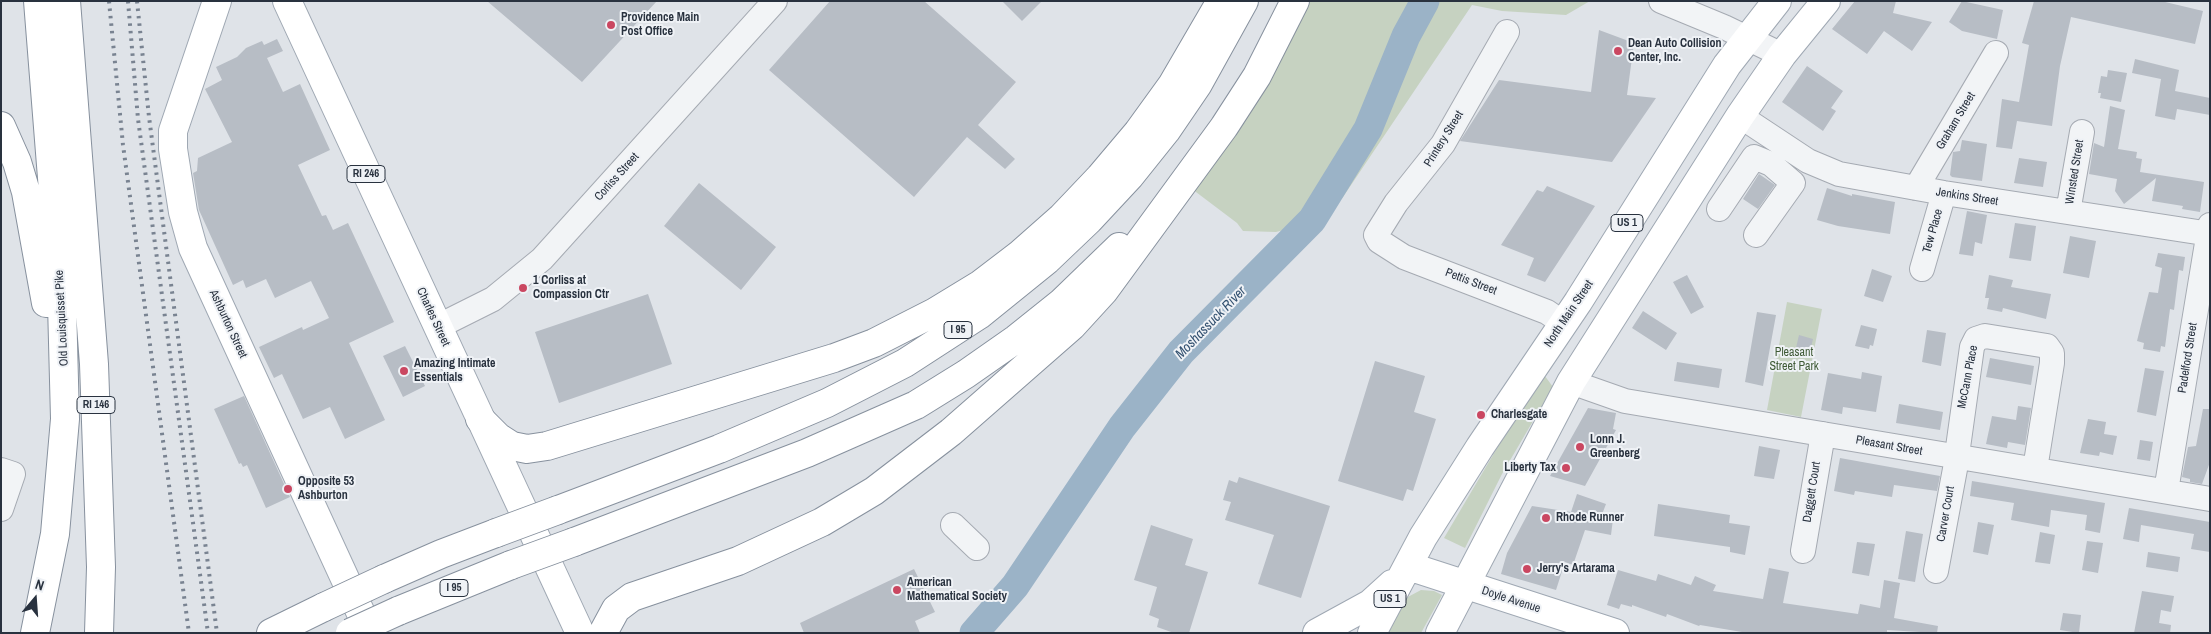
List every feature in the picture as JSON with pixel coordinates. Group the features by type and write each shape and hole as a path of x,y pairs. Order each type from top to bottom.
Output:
{"main road":[{"name":"Old Louisquisset Pike","path":"35,633 55,534 64,448 64,332 38,1"},
{"name":"RI 146","path":"66,1 94,364 101,566 99,633"},
{"name":"Charles Street","path":"276,1 291,12 580,633"},
{"path":"480,420 498,437 512,446 527,449 547,446 834,358 874,343 934,312 981,284 1020,255 1062,217 1100,177 1166,93 1192,54 1221,1"},
{"name":"I 95","path":"271,633 324,606 441,554 737,442 827,403 905,363 979,315 1047,260 1089,220 1130,176 1166,131 1192,92 1244,1"},
{"name":"I 95","path":"350,633 398,611 511,565 800,456 916,405 1002,349 1061,303 1104,263 1188,176 1224,127 1256,76 1295,1"},
{"name":"North Main Street","path":"1372,633 1408,566 1480,447 1563,323 1747,37 1777,1"},
{"path":"1440,633 1571,382 1740,116 1782,55 1826,1"},
{"name":"Ashburton Street","path":"217,3 173,131 173,149 185,223 193,248 370,633"},
{"path":"1,126 17,162 33,225 46,304 64,448"},
{"path":"603,633 612,615 626,600 738,561 822,522 874,491 951,432 1072,326 1104,291 1188,176"},
{"path":"1317,633 1370,604 1408,566"},
{"name":"Doyle Avenue","path":"1408,566 1615,633"}],"street":[{"name":"Corliss Street","path":"437,327 493,299 542,259 775,1"},
{"path":"1661,1 1747,37 1782,55"},
{"name":"Printery Street","path":"1379,241 1376,235 1396,203 1443,144 1506,32"},
{"name":"Graham Street","path":"1916,188 1996,53"},
{"name":"Jenkins Street","path":"1740,116 1808,161 1839,174 1944,193 2209,231"},
{"name":"Winsted Street","path":"2068,212 2082,132"},
{"path":"1719,209 1754,157 1771,164 1793,183 1756,235"},
{"name":"Tew Place","path":"1922,270 1944,193"},
{"name":"Padelford Street","path":"2166,492 2209,231"},
{"name":"Pettis Street","path":"1379,241 1404,257 1547,312 1563,323"},
{"name":"McCann Place","path":"1955,458 1972,347 1976,339 1985,336 2047,346 2052,353 2035,469"},
{"name":"Pleasant Street","path":"1571,382 1625,401 1955,458 2035,469 2210,499"},
{"name":"Daggett Court","path":"1803,551 1824,434"},
{"name":"Carver Court","path":"1936,570 1955,458"},
{"path":"1,509 7,472"},
{"path":"953,526 976,548"}],"green space":[{"path":"1298,1 1590,1 1566,15 1502,11 1472,5 1343,197 1322,220 1276,232 1243,231 1237,223 1188,186"},
{"name":"Pleasant Street Park","path":"1787,302 1822,309 1801,417 1767,410"},
{"path":"1542,372 1553,387 1502,474 1465,548 1444,538"},
{"path":"1421,590 1434,591 1442,595 1421,633 1383,633 1404,599"}],"building":[{"name":"Providence Main Post Office","path":"487,1 657,1 582,82"},
{"path":"830,1 924,1 1016,82 978,125 1015,159 1005,169 967,137 914,197 769,70"},
{"path":"1002,1 1042,1 1022,21"},
{"path":"1855,1 1896,1 1893,13 1932,22 1912,51 1884,31 1867,54 1832,29"},
{"path":"1962,1 2003,10 1997,39 1962,31 1949,22"},
{"path":"2034,1 2161,1 2203,11 2195,44 2071,17 2060,66 2052,126 2017,121 2012,149 1996,147 2002,99 2019,102 2029,45 2022,43"},
{"path":"1599,30 1634,43 1627,95 1656,98 1612,162 1460,141 1499,80 1591,92"},
{"path":"277,39 283,51 267,58 283,92 300,84 330,150 298,165 322,216 326,215 333,230 348,223 394,322 349,343 385,420 345,439 330,407 303,419 282,374 274,378 259,347 302,327 303,330 329,318 311,281 275,298 266,279 246,288 243,280 233,285 199,210 193,173 197,171 198,158 232,142 205,89 222,80 216,67 237,57 246,48 262,41 264,45"},
{"path":"2135,59 2179,70 2175,91 2210,98 2210,115 2177,109 2175,120 2155,116 2161,79 2132,73"},
{"path":"1807,66 1843,91 1831,108 1836,111 1823,131 1782,102"},
{"path":"2108,70 2127,73 2121,102 2100,98 2101,93 2098,93 2101,76 2107,77"},
{"path":"2110,106 2125,110 2118,149 2137,152 2136,158 2142,159 2140,172 2204,182 2200,212 2182,209 2183,206 2152,201 2156,178 2124,204 2115,191 2117,179 2089,174 2094,143 2104,147"},
{"path":"1962,140 1987,144 1982,181 1952,177 1950,175 1953,152 1960,151"},
{"path":"2019,158 2047,162 2043,187 2014,183"},
{"path":"1759,174 1775,185 1758,209 1743,199"},
{"path":"699,183 776,247 741,290 664,226"},
{"path":"1547,186 1595,206 1545,282 1527,275 1534,258 1501,245 1537,190 1543,192"},
{"path":"1827,188 1852,196 1852,194 1895,202 1890,234 1838,226 1817,220"},
{"path":"1967,211 1987,215 1982,244 1975,242 1973,256 1959,254"},
{"path":"2015,223 2036,226 2031,261 2009,258"},
{"path":"2070,236 2096,241 2089,278 2063,273"},
{"path":"2158,253 2185,257 2183,271 2179,270 2174,310 2170,309 2165,347 2161,346 2160,352 2143,349 2144,343 2137,341 2149,292 2158,293 2162,268 2155,266"},
{"path":"1872,269 1892,276 1883,302 1864,296"},
{"path":"1687,275 1704,307 1691,314 1673,282"},
{"path":"1989,275 2013,280 2011,287 2051,294 2046,319 2003,308 2002,312 1987,309 1989,298 1985,298"},
{"path":"648,294 672,364 559,403 535,332"},
{"path":"1643,311 1677,333 1666,350 1632,328"},
{"path":"1757,312 1776,315 1763,386 1745,382"},
{"path":"1861,325 1877,329 1873,346 1870,345 1869,349 1855,346"},
{"path":"1927,330 1946,333 1941,366 1922,362"},
{"path":"1799,335 1813,339 1809,356 1795,352"},
{"name":"Amazing Intimate Essentials","path":"405,346 425,386 403,397 383,356"},
{"path":"1990,358 2034,366 2031,385 1986,377"},
{"path":"1375,361 1425,376 1414,412 1436,419 1413,491 1407,489 1403,501 1338,481"},
{"path":"1677,362 1722,369 1719,388 1674,381"},
{"path":"2145,368 2164,371 2156,416 2137,412"},
{"path":"1862,372 1882,376 1876,412 1843,407 1842,414 1821,410 1828,373 1861,379"},
{"path":"244,396 290,497 266,508 247,465 243,467 241,463 239,464 214,409"},
{"path":"1899,404 1943,412 1940,430 1896,423"},
{"path":"2018,406 2031,408 2025,445 2008,442 2007,448 1986,444 1992,416 2016,420"},
{"path":"1588,408 1616,413 1613,429 1616,430 1585,486 1550,476"},
{"path":"2203,409 2210,409 2210,462 2202,484 2190,482 2190,479 2182,477 2188,447 2196,446"},
{"path":"2088,419 2106,422 2104,434 2117,436 2113,455 2100,452 2099,456 2080,453"},
{"path":"2140,440 2153,442 2150,461 2137,459"},
{"path":"1759,446 1780,450 1774,479 1754,476"},
{"path":"1840,458 1940,476 1937,491 1894,485 1892,497 1855,491 1854,495 1834,491"},
{"path":"1239,477 1330,506 1301,598 1258,584 1274,535 1225,520 1231,502 1223,500 1229,480 1237,483"},
{"path":"1972,481 2105,503 2100,533 2085,530 2087,515 2051,510 2049,527 2011,520 2014,503 1970,496"},
{"path":"1577,494 1606,504 1601,517 1613,519 1611,535 1585,530 1573,565 1565,562 1556,590 1501,574 1507,553 1532,506 1571,512"},
{"path":"1658,504 1730,515 1729,523 1750,526 1745,555 1730,552 1730,547 1654,536"},
{"path":"2129,508 2210,522 2210,552 2191,549 2194,534 2141,525 2139,542 2123,539"},
{"path":"1978,522 1994,525 1988,555 1973,552"},
{"path":"1151,525 1193,539 1185,565 1208,572 1189,633 1174,633 1157,627 1159,619 1149,615 1157,587 1134,580"},
{"path":"1906,531 1923,534 1915,582 1898,579"},
{"path":"2040,532 2055,535 2050,564 2035,562"},
{"path":"2087,541 2103,543 2098,573 2082,570"},
{"path":"1857,542 1875,544 1869,576 1852,573"},
{"path":"2148,552 2180,557 2178,572 2146,567"},
{"path":"1769,568 1789,572 1783,603 1858,614 1860,604 1880,608 1884,580 1900,583 1894,618 1938,626 1937,633 1887,630 1887,633 1748,633 1699,626 1667,614 1666,617 1632,605 1632,607 1621,604 1619,609 1607,605 1618,570 1656,581 1658,574 1691,585 1695,576 1716,585 1713,591 1763,599"},
{"name":"American Mathematical Society","path":"914,569 935,612 915,621 920,633 804,633 800,623"},
{"path":"2142,591 2174,596 2171,612 2161,610 2159,623 2171,625 2170,633 2134,633"},
{"path":"2063,613 2081,615 2079,633 2060,630"}],"waterway":[{"name":"Moshassuck River","path":"974,633 1015,586 1122,427 1181,352 1312,220 1368,129 1406,36 1425,1"}],"railway":[{"path":"109,1 123,145 189,633"},
{"path":"128,1 138,119 208,633"},
{"path":"137,1 149,117 217,633"}],"place":[{"name":"Providence Main Post Office","path":"611,25"},
{"name":"Dean Auto Collision Center, Inc.","path":"1618,51"},
{"name":"1 Corliss at Compassion Ctr","path":"523,288"},
{"name":"Amazing Intimate Essentials","path":"404,371"},
{"name":"Charlesgate","path":"1481,415"},
{"name":"Lonn J. Greenberg","path":"1580,447"},
{"name":"Liberty Tax","path":"1566,468"},
{"name":"Opposite 53 Ashburton","path":"288,489"},
{"name":"Rhode Runner","path":"1546,518"},
{"name":"Jerry's Artarama","path":"1527,569"},
{"name":"American Mathematical Society","path":"897,590"}]}
